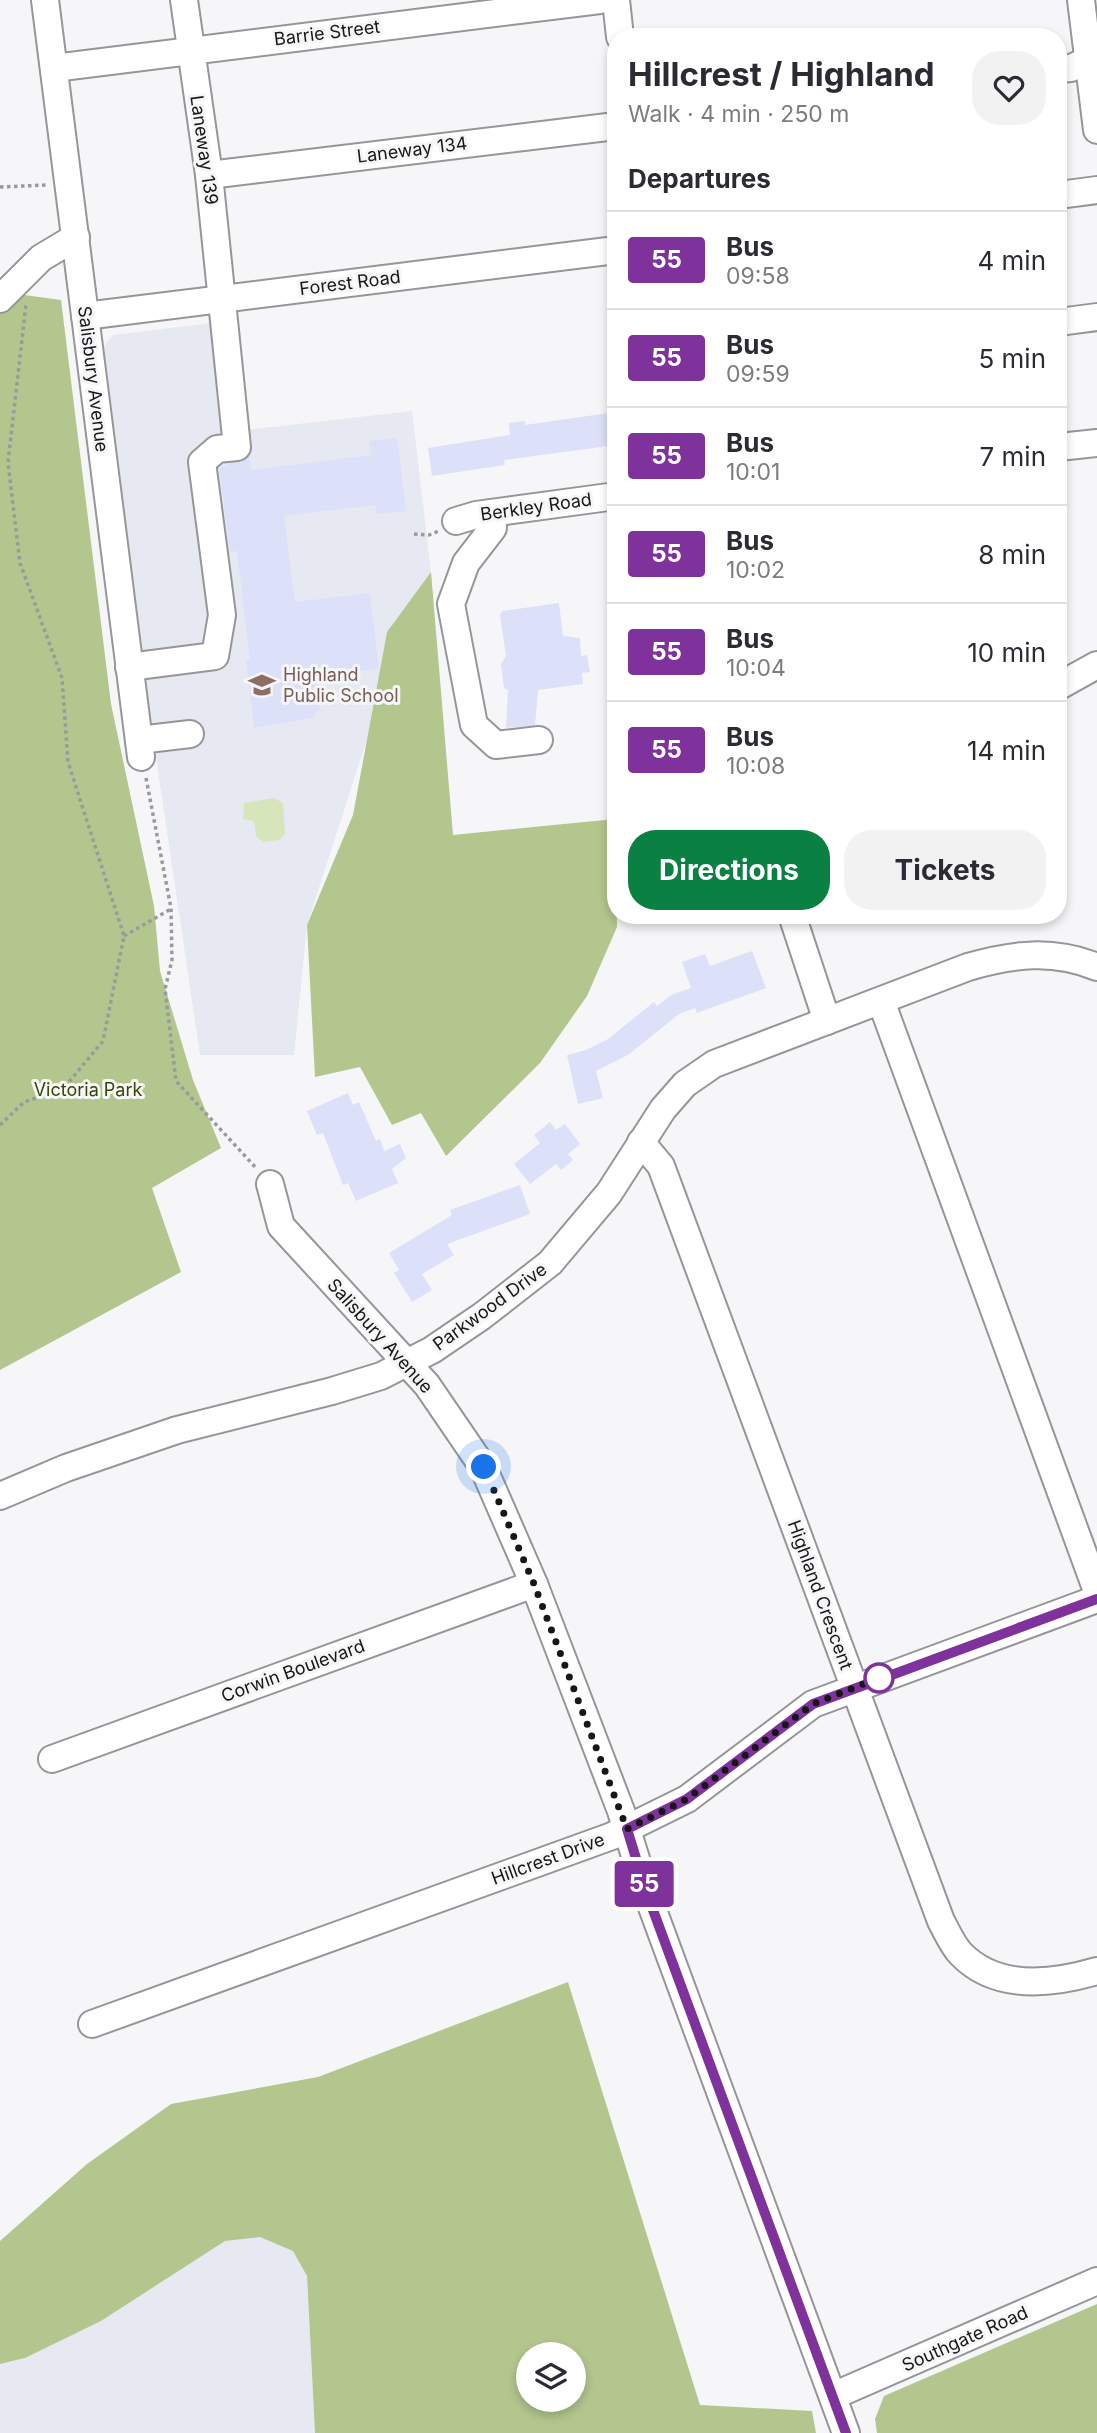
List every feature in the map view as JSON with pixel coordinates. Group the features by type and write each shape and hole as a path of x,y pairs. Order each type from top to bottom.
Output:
{"street":[{"name":"Salisbury Avenue","path":"45,0 140,749"},
{"name":"Laneway 139","path":"129,667 215,656 222,615 202,462 217,449 237,447 209,175 184,0"},
{"name":"Barrie Street","path":"54,68 600,0"},
{"path":"616,0 619,28"},
{"path":"1081,0 1093,58 1097,130"},
{"path":"1067,66 1093,58"},
{"name":"Laneway 134","path":"209,175 607,126"},
{"path":"1067,194 1097,190"},
{"path":"0,299 31,268 76,237"},
{"name":"Forest Road","path":"85,316 607,251"},
{"path":"1067,321 1097,317"},
{"path":"1067,446 1097,443"},
{"name":"Berkley Road","path":"456,521 492,513 607,497"},
{"path":"492,513 493,528 466,563 451,604 474,726 496,746 539,740"},
{"path":"1067,681 1097,665"},
{"path":"140,749 190,734"},
{"path":"795,924 827,1021"},
{"name":"Parkwood Drive","path":"0,1496 66,1468 177,1430 332,1391 407,1365 482,1316 550,1263 609,1193 641,1142 685,1084 704,1071 968,967 1009,956 1049,954 1075,958 1097,967"},
{"path":"881,1001 1097,1591"},
{"name":"Highland Crescent","path":"641,1142 661,1166 941,1921 962,1955 1002,1980 1055,1982 1097,1971"},
{"name":"Salisbury Avenue","path":"270,1184 281,1226 427,1385 484,1467 534,1584 627,1829 646,1891 846,2433"},
{"name":"Corwin Boulevard","path":"52,1759 534,1584"},
{"name":"Hillcrest Drive","path":"92,2024 627,1829 687,1799 813,1704 1097,1599"},
{"name":"Southgate Road","path":"833,2396 1097,2281"}],"path":[{"path":"0,187 55,184"},
{"path":"0,1125 24,1102 63,1089 103,1041 124,936 68,762 62,678 20,563 8,463 31,268"},
{"path":"140,749 171,908 172,960 165,989 176,1081 270,1184"},
{"path":"124,936 171,908"}],"shaded area":[{"name":"Highland Public School","path":"212,323 227,432 412,411 431,572 387,632 367,739 307,925 294,1055 200,1055 158,771 104,346 113,335"},
{"path":"260,2236 294,2251 307,2276 315,2433 0,2433 0,2364 25,2358 101,2321 225,2241"}],"green space":[{"name":"Victoria Park","path":"17,294 61,300 111,704 154,906 160,971 193,1080 221,1148 152,1188 181,1272 0,1370 0,308"},
{"path":"431,572 453,835 607,820 607,924 617,924 617,927 587,996 540,1063 446,1156 421,1113 392,1125 360,1067 315,1077 307,925 353,815 387,632"},
{"path":"274,798 283,803 285,834 280,840 263,842 256,836 254,821 243,819 244,803"},
{"path":"568,1982 700,2405 812,2411 816,2433 315,2433 307,2276 293,2251 260,2237 225,2241 101,2321 25,2358 0,2364 0,2241 87,2164 171,2104 318,2077"},
{"path":"1097,2304 1097,2433 877,2433 875,2419 884,2396"}],"building":[{"path":"607,413 607,446 504,460 505,465 432,476 428,448 510,435 509,423 525,421 525,425"},
{"path":"397,438 406,511 377,514 376,505 284,516 295,602 370,593 379,669 318,675 320,708 312,718 254,728 246,660 250,660 237,551 230,552 219,468 249,456 251,470 371,455 369,441"},
{"path":"559,603 563,636 580,638 581,656 587,655 590,672 582,673 583,684 538,690 535,725 506,728 508,690 504,688 501,664 506,656 500,616 502,611"},
{"path":"752,951 766,988 697,1013 695,1008 679,1014 628,1055 596,1071 603,1098 578,1104 567,1055 586,1050 608,1039 654,1002 657,1006 671,995 691,988 682,962 705,954 710,966"},
{"path":"348,1093 353,1105 359,1102 376,1141 380,1139 384,1151 400,1144 406,1158 392,1169 398,1183 356,1201 348,1183 343,1185 323,1133 317,1135 307,1111"},
{"path":"550,1122 556,1130 565,1124 580,1144 568,1154 573,1160 561,1170 556,1164 530,1184 514,1164 540,1143 534,1135"},
{"path":"520,1185 530,1214 447,1244 454,1255 422,1274 432,1290 412,1302 394,1273 399,1270 389,1253 452,1215 450,1210"}],"bus line":[{"name":"55","path":"846,2433 646,1891 627,1829 687,1799 813,1704 1097,1599"}],"place":[{"name":"Highland Public School","path":"262,685"}],"route":[{"path":"484,1467 534,1584 627,1829 687,1799 813,1704 879,1678"}]}
